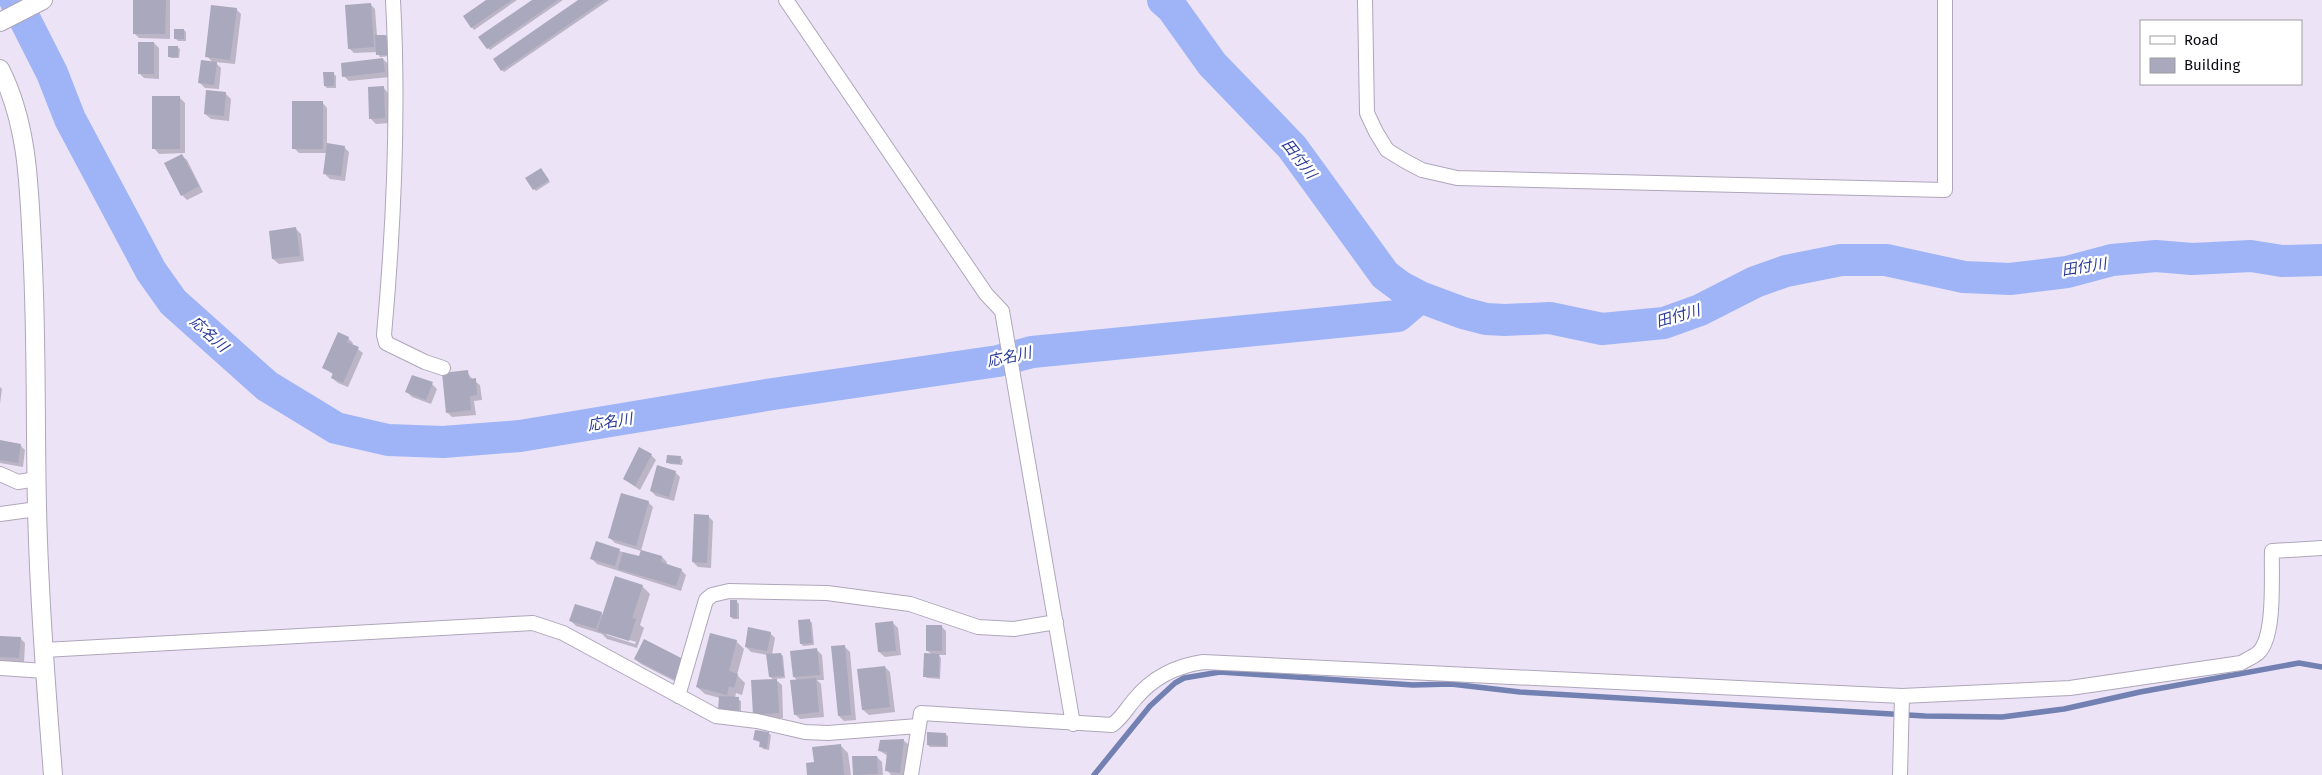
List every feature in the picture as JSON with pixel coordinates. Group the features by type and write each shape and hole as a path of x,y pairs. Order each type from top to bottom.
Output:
{"street":[{"path":"393,0 396,59 395,167 392,246 384,335 386,343 403,352 444,368"},
{"path":"786,0 986,294 1002,311 1014,390 1073,724"},
{"path":"1365,0 1367,113 1387,150 1422,170 1457,178 1945,190 1944,0"},
{"path":"0,22 37,3"},
{"path":"0,69 16,109 25,146 28,177 35,296 37,509 45,671 53,775"},
{"path":"0,474 18,482 37,479"},
{"path":"0,514 37,509"},
{"path":"911,775 921,713 1112,725 1120,719 1135,698 1156,680 1174,669 1203,662 1902,696 2070,688 2241,663 2259,653 2266,641 2270,626 2272,551 2322,548"},
{"path":"678,696 706,600 712,595 729,590 827,593 874,598 910,604 978,627 1014,629 1056,622"},
{"path":"44,650 532,623 563,633 716,716 757,721 805,732 828,733 918,726"},
{"path":"0,668 45,671"},
{"path":"1900,775 1902,696"}],"building":[{"path":"133,0 166,0 165,34 133,34"},
{"path":"486,0 512,0 471,28 463,16"},
{"path":"532,0 558,0 487,49 478,37"},
{"path":"578,0 604,0 501,71 493,59"},
{"path":"371,3 374,47 348,49 345,5"},
{"path":"211,5 237,8 230,60 205,57"},
{"path":"174,29 184,29 184,39 174,39"},
{"path":"375,35 386,35 388,55 376,55"},
{"path":"138,42 154,42 154,74 138,74"},
{"path":"168,46 178,46 178,57 168,57"},
{"path":"383,58 385,72 342,77 341,63"},
{"path":"201,60 217,62 214,85 198,83"},
{"path":"323,72 334,72 334,86 324,86"},
{"path":"384,86 385,118 369,119 368,87"},
{"path":"206,90 226,92 224,116 204,114"},
{"path":"152,96 180,96 180,149 152,149"},
{"path":"292,101 323,101 323,149 292,149"},
{"path":"327,143 345,146 341,176 323,174"},
{"path":"182,154 199,186 181,196 164,163"},
{"path":"541,168 549,180 533,190 525,178"},
{"path":"296,227 300,256 272,259 269,231"},
{"path":"338,332 349,337 347,342 359,347 343,383 331,378 333,373 322,368"},
{"path":"468,370 469,379 476,378 477,395 470,396 471,410 446,413 442,373"},
{"path":"412,375 433,382 426,400 405,392"},
{"path":"0,440 21,444 18,463 0,460"},
{"path":"639,447 652,454 635,486 623,479"},
{"path":"667,455 681,456 680,464 666,463"},
{"path":"657,465 676,471 669,497 650,491"},
{"path":"621,493 649,501 636,546 608,538"},
{"path":"694,514 709,515 707,563 692,562"},
{"path":"596,541 620,549 615,566 590,559"},
{"path":"641,550 662,556 661,562 682,569 676,586 618,569 623,552 639,556"},
{"path":"615,576 643,585 632,618 636,619 629,641 597,631"},
{"path":"730,600 737,600 737,618 730,617"},
{"path":"575,604 602,612 596,629 569,621"},
{"path":"810,619 812,643 800,644 798,620"},
{"path":"893,621 896,651 878,652 875,623"},
{"path":"926,625 942,625 942,651 926,651"},
{"path":"748,627 771,632 767,651 745,647"},
{"path":"710,633 737,640 729,671 738,674 734,688 729,686 727,695 696,687"},
{"path":"0,636 21,637 19,658 0,657"},
{"path":"644,639 687,661 677,681 634,659"},
{"path":"845,645 851,715 838,716 831,646"},
{"path":"817,648 820,675 793,677 790,651"},
{"path":"781,653 784,676 769,677 766,654"},
{"path":"924,653 939,654 939,677 923,677"},
{"path":"885,666 890,707 862,710 857,669"},
{"path":"816,678 819,712 794,715 790,680"},
{"path":"777,679 779,713 753,715 751,680"},
{"path":"719,696 739,697 739,711 718,710"},
{"path":"755,730 769,732 767,748 759,747 760,741 753,740"},
{"path":"927,732 946,733 946,746 927,745"},
{"path":"904,739 900,773 885,771 887,752 878,751 880,740"},
{"path":"841,744 844,775 807,775 806,763 814,762 812,747"},
{"path":"852,756 877,756 878,774 853,775"}],"waterway":[{"name":"応名川","path":"15,0 52,73 70,119 151,271 173,302 267,386 336,428 388,440 443,442 520,436 773,394 998,361 1032,352 1398,316 1420,297"},
{"name":"田付川","path":"1163,0 1172,8 1212,64 1292,147 1385,275 1401,287 1420,297 1463,313 1486,319 1550,318 1602,329 1664,323 1700,310 1755,282 1786,271 1841,260 1886,260 1964,277 2010,279 2067,272 2112,260 2156,256 2192,259 2251,256 2282,261 2322,260"},
{"path":"1094,775 1150,706 1175,683 1184,678 1220,672 1413,685 1451,684 1520,692 1925,716 2002,717 2064,709 2140,692 2299,663 2322,667"}]}
